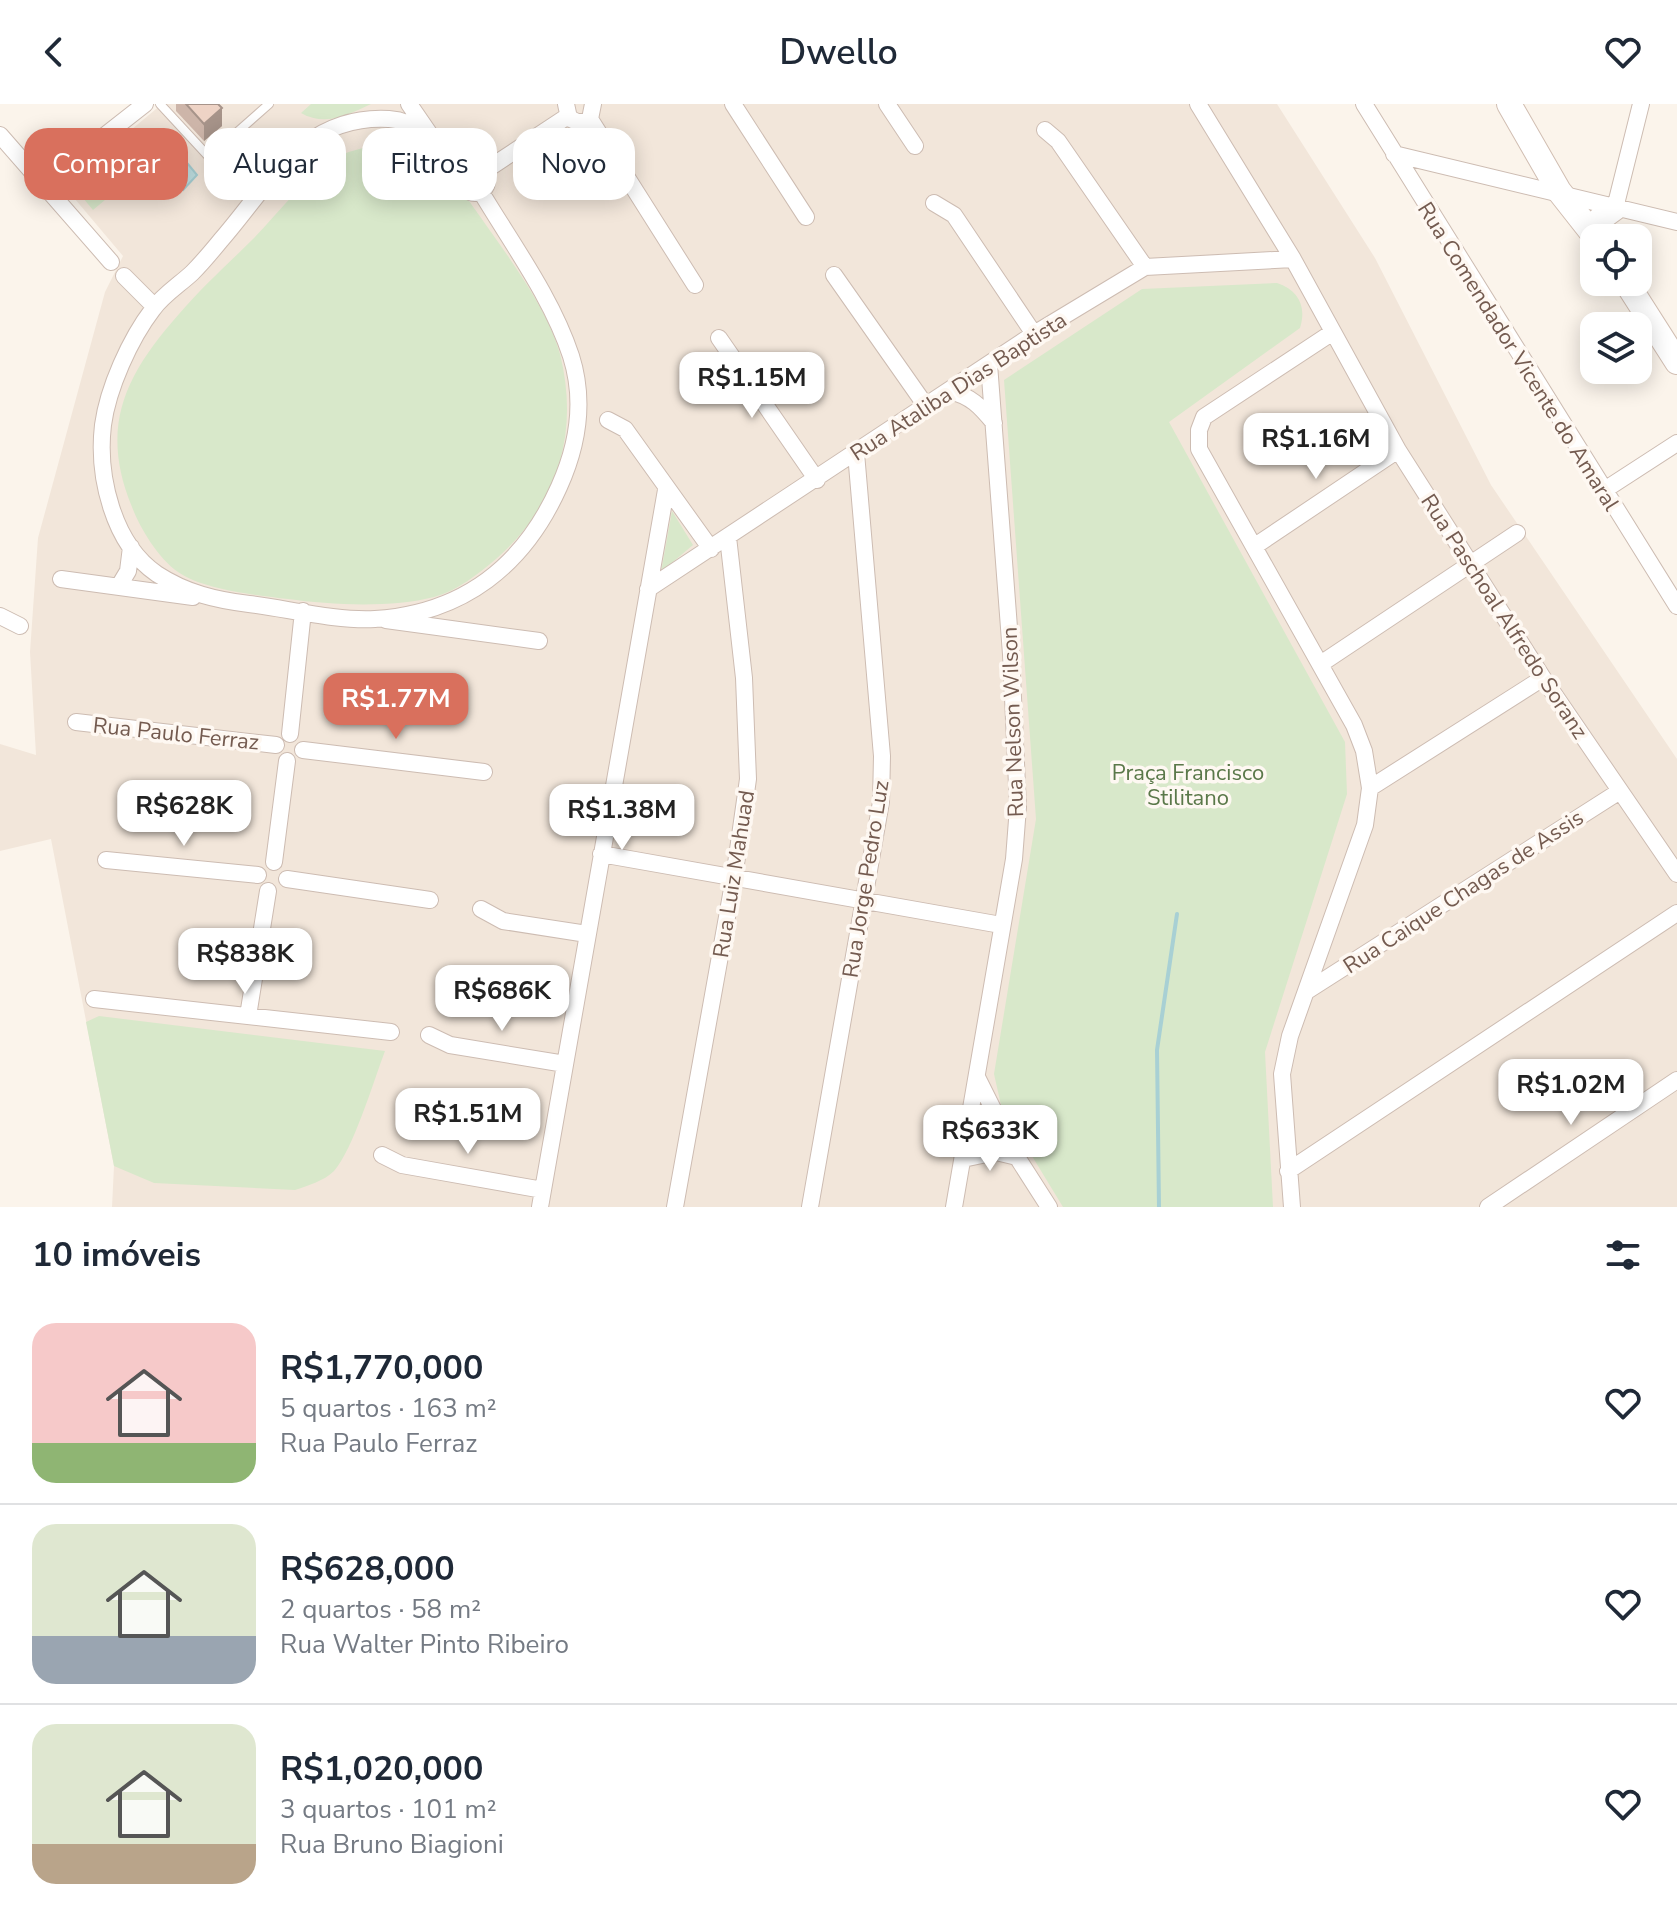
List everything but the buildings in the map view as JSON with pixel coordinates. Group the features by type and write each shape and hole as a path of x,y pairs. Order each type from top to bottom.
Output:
{"main road":[{"path":"1509,104 1559,191 1587,224"},
{"path":"1600,224 1600,219 1615,208"},
{"path":"1635,296 1677,362"}],"street":[{"path":"114,128 145,104"},
{"path":"409,104 426,128"},
{"path":"733,104 806,217"},
{"path":"887,104 915,146"},
{"name":"Rua Paschoal Alfredo Soranz","path":"1198,104 1293,259 1398,450 1543,678 1677,874"},
{"name":"Rua Comendador Vicente do Amaral","path":"1364,104 1677,606"},
{"path":"1615,208 1641,104"},
{"path":"497,158 567,110 579,123 592,112 695,285"},
{"path":"206,598 155,573 131,547 114,517 105,484 103,425 119,372 154,306 194,272 296,148 320,132 395,111 421,128"},
{"path":"1045,130 1058,141 1145,267"},
{"path":"0,135 24,162"},
{"path":"1394,154 1559,191 1677,222"},
{"path":"57,200 111,262"},
{"path":"375,619 466,596 507,566 543,524 567,469 580,415 571,355 550,307 486,200"},
{"path":"934,203 954,215 1034,334"},
{"name":"Rua Ataliba Dias Baptista","path":"648,589 1034,334 1145,267 1293,259"},
{"path":"834,275 926,406"},
{"path":"124,276 154,306"},
{"path":"1292,1207 1282,1074 1307,991 1365,825 1370,788 1364,751 1322,663 1199,449 1199,430 1204,417 1333,332"},
{"path":"719,338 817,480"},
{"name":"Rua Nelson Wilson","path":"954,1207 1014,859 1018,807 989,364"},
{"path":"949,391 966,395 979,404 995,424"},
{"path":"608,420 625,429 711,549"},
{"path":"1603,491 1677,443"},
{"path":"1255,546 1398,450"},
{"name":"Rua Jorge Pedro Luz","path":"810,1207 881,802 882,756 856,453"},
{"path":"382,1155 402,1165 541,1198 666,490"},
{"path":"1322,663 1517,533"},
{"name":"Rua Luiz Mahuad","path":"675,1207 734,878 748,779 744,678 728,537"},
{"path":"119,586 128,571 131,547"},
{"path":"61,579 539,641"},
{"path":"290,734 303,611"},
{"path":"0,616 20,626"},
{"path":"1370,788 1543,678"},
{"name":"Rua Paulo Ferraz","path":"76,722 276,745"},
{"path":"290,734 301,741 303,750 299,758 287,761 279,757 276,745 282,736 290,734"},
{"path":"303,750 484,772"},
{"path":"274,862 287,761"},
{"name":"Rua Caique Chagas de Assis","path":"1307,991 1620,791"},
{"path":"601,854 1001,925"},
{"path":"106,860 258,875"},
{"path":"258,875 262,867 274,862"},
{"path":"274,862 283,868 287,879"},
{"path":"248,1016 268,891 258,875"},
{"path":"268,891 280,888 287,879"},
{"path":"287,879 430,900"},
{"path":"481,909 503,921 587,934"},
{"path":"1288,1171 1677,913"},
{"path":"94,999 391,1032"},
{"path":"429,1035 450,1045 565,1064"},
{"path":"977,1077 1017,1157 1049,1207"},
{"path":"1488,1207 1677,1080"},
{"path":"963,1159 996,1152 1017,1157"}],"lane":[{"path":"160,104 209,157 269,104"}],"shaded area":[{"path":"162,104 1277,104 1375,258 1491,485 1677,759 1677,1207 112,1207 114,1166 51,839 0,851 0,744 36,755 30,652 38,538 105,292 123,256 76,200 188,200 188,128 133,128"}],"green space":[{"path":"311,104 371,104 345,115 319,119 301,113"},
{"path":"362,149 362,200 469,200 515,266 542,311 560,354 567,412 565,440 558,467 535,516 517,538 475,576 434,597 381,604 323,603 261,596 202,583 178,572 164,559 135,515 122,478 118,452 118,427 123,403 144,359 160,337 288,200 346,200 346,154"},
{"path":"85,200 105,200 93,210"},
{"name":"Praça Francisco Stilitano","path":"1277,283 1290,290 1299,300 1302,313 1300,328 1169,422 1345,742 1347,794 1265,1052 1273,1207 1063,1207 1001,1105 994,1074 1036,819 1004,380 1142,289"},
{"path":"672,511 693,545 661,572"},
{"path":"99,1016 385,1051 348,1147 334,1171 325,1178 295,1190 154,1183 114,1166 86,1022"}],"water":[{"path":"188,164 197,175 188,185"}],"waterway":[{"path":"1159,1207 1157,1050 1177,914"}]}
